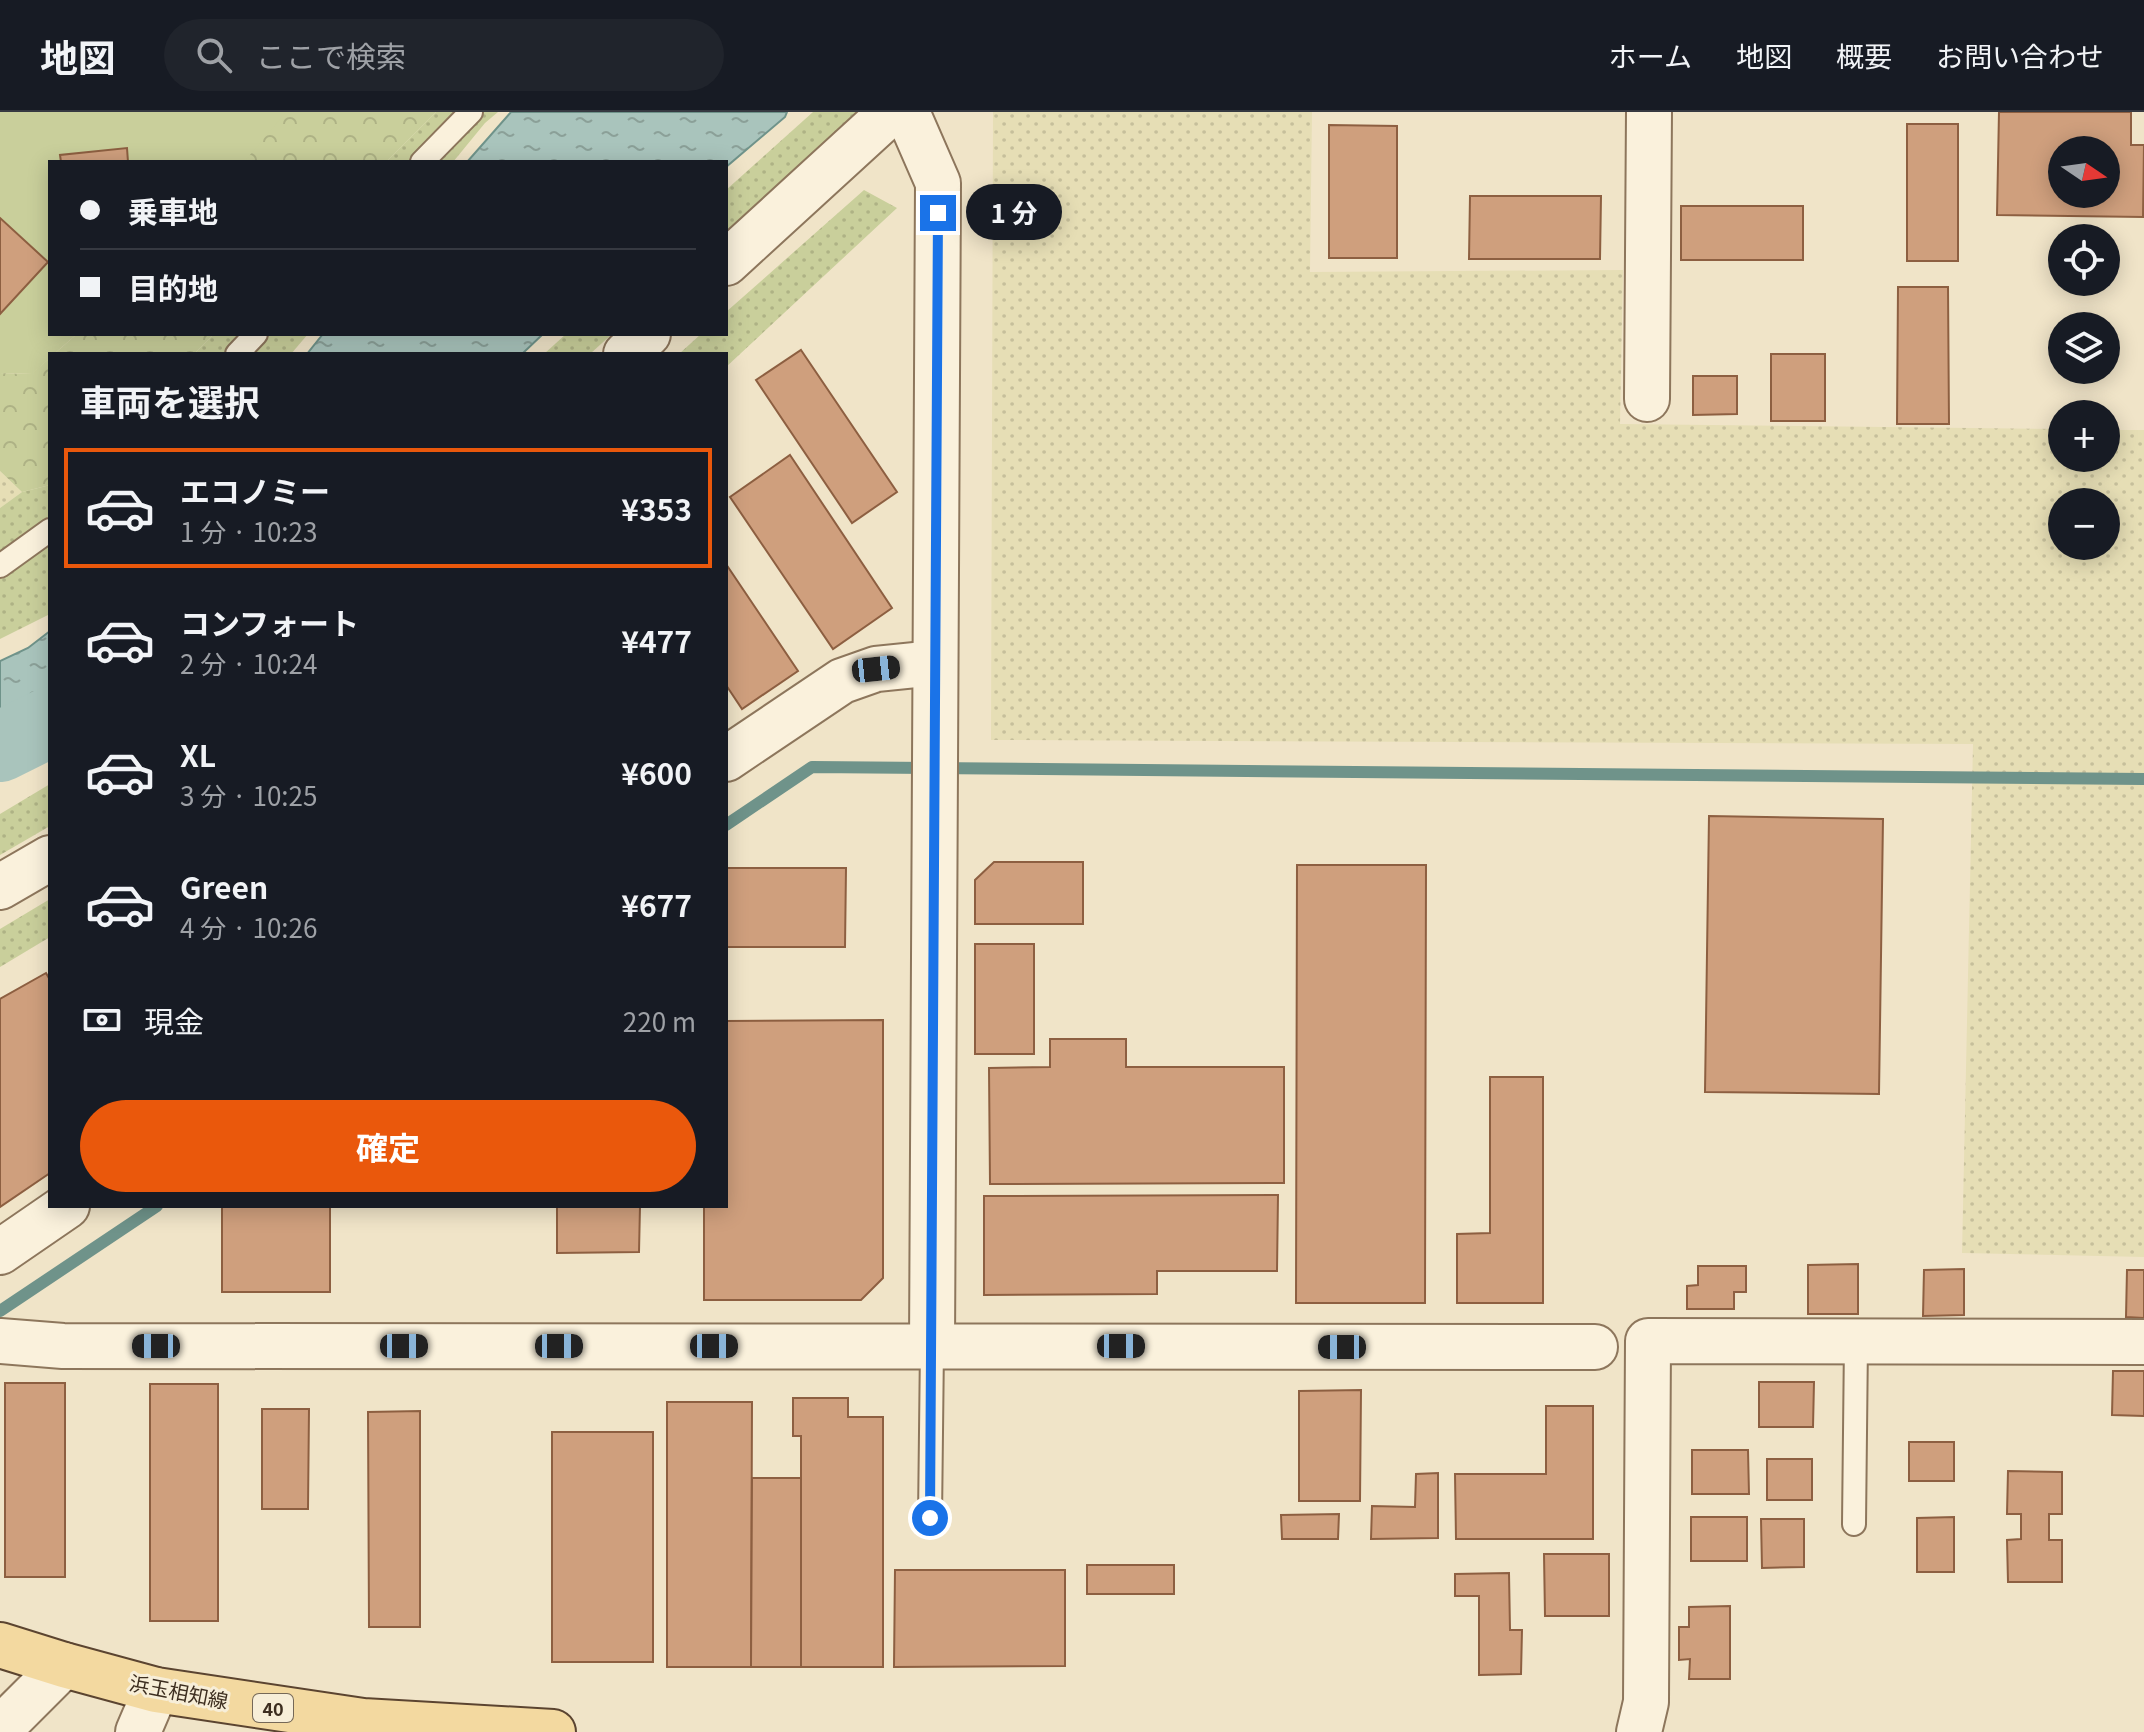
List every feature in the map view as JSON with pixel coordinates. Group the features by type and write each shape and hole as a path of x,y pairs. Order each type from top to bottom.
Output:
{"main road":[{"name":"浜玉相知線","path":"0,1645 156,1690 363,1721 553,1732"}],"street":[{"path":"728,261 891,112"},
{"path":"907,112 938,183 932,1346"},
{"path":"1647,399 1649,112"},
{"path":"628,352 646,336"},
{"path":"728,758 842,681 876,669 935,663"},
{"path":"0,887 48,859"},
{"path":"0,1252 64,1208"},
{"path":"0,1341 63,1346 1595,1347"},
{"path":"1639,1732 1646,1702 1648,1341 2144,1342"},
{"path":"0,1725 9,1720 64,1665"},
{"path":"138,1732 156,1690"}],"lane":[{"path":"424,160 471,112"},
{"path":"239,352 254,336"},
{"path":"0,566 48,531"},
{"path":"1854,1524 1856,1341"},
{"path":"930,1518 932,1346"}],"shaded area":[{"path":"993,112 1312,112 1310,272 1623,270 1620,424 2048,429 2048,472 2120,472 2120,430 2144,430 2144,1257 1962,1253 1973,744 991,740"},
{"path":"0,471 22,492 0,508"}],"green space":[{"path":"0,112 436,112 388,160 166,160"},
{"path":"0,112 286,112 246,160 48,160 48,336 75,336 56,352 48,352 48,360 32,374 0,373"},
{"path":"436,112 498,112 455,160 388,160"},
{"path":"813,112 864,112 728,232 728,188"},
{"path":"864,190 897,208 728,365 728,352 681,352 699,336 728,336 728,310"},
{"path":"75,336 212,336 196,352 56,352"},
{"path":"212,336 306,336 293,352 196,352"},
{"path":"564,336 610,336 592,352 546,352"},
{"path":"48,360 48,486 22,492 0,471 0,373 31,374"},
{"path":"48,486 48,615 0,639 0,508 22,492"},
{"path":"48,785 48,827 0,855 0,814"},
{"path":"48,900 48,938 0,967 0,929"}],"water":[{"path":"511,112 787,112 728,165 728,160 469,160"},
{"path":"321,336 541,336 524,352 309,352"},
{"path":"48,633 48,732 0,745 0,661 28,648"}],"building":[{"path":"1999,112 2131,112 2131,145 2144,145 2143,217 1997,215"},
{"path":"1907,124 1958,124 1958,261 1907,261"},
{"path":"1329,125 1397,126 1397,258 1329,258"},
{"path":"127,148 128,160 61,160 60,155"},
{"path":"1470,196 1601,196 1600,259 1469,259"},
{"path":"1681,206 1803,206 1803,260 1681,260"},
{"path":"0,218 48,262 0,314"},
{"path":"1898,287 1948,287 1949,424 1897,424"},
{"path":"801,350 897,492 852,523 756,380"},
{"path":"1771,354 1825,354 1825,421 1771,421"},
{"path":"1693,376 1737,376 1737,414 1693,415"},
{"path":"790,455 892,608 833,649 730,497"},
{"path":"728,567 798,671 742,709 728,688"},
{"path":"1709,816 1883,819 1879,1094 1705,1092"},
{"path":"994,862 1083,862 1083,924 975,924 975,880"},
{"path":"1297,865 1426,865 1425,1303 1296,1303"},
{"path":"728,868 846,868 845,947 728,947"},
{"path":"975,944 1034,944 1034,1054 975,1054"},
{"path":"46,973 48,976 48,1174 0,1207 0,999"},
{"path":"883,1020 883,1278 861,1300 704,1300 704,1208 728,1208 728,1021"},
{"path":"1050,1039 1126,1039 1126,1067 1284,1067 1284,1183 990,1184 989,1068 1050,1067"},
{"path":"1490,1077 1543,1077 1543,1303 1457,1303 1457,1234 1490,1233"},
{"path":"1278,1195 1277,1271 1157,1271 1157,1294 984,1295 984,1196"},
{"path":"222,1208 330,1208 330,1292 222,1292"},
{"path":"557,1208 640,1208 639,1252 557,1253"},
{"path":"1858,1264 1858,1314 1808,1314 1808,1265"},
{"path":"1698,1266 1746,1266 1746,1292 1734,1292 1734,1309 1687,1309 1687,1286 1698,1285"},
{"path":"1964,1269 1964,1315 1923,1316 1924,1270"},
{"path":"2127,1270 2144,1270 2144,1318 2126,1317"},
{"path":"2113,1371 2144,1371 2144,1416 2112,1415"},
{"path":"1759,1382 1814,1382 1813,1427 1759,1427"},
{"path":"5,1383 65,1383 65,1577 5,1577"},
{"path":"150,1384 218,1384 218,1621 150,1621"},
{"path":"1361,1390 1360,1501 1299,1501 1299,1391"},
{"path":"793,1398 848,1398 848,1417 883,1417 883,1667 801,1667 801,1436 793,1436"},
{"path":"667,1402 752,1402 751,1667 667,1667"},
{"path":"1546,1406 1593,1406 1593,1539 1456,1539 1455,1474 1546,1474"},
{"path":"262,1409 309,1409 308,1509 262,1509"},
{"path":"420,1411 420,1627 369,1627 368,1412"},
{"path":"552,1432 653,1432 653,1662 552,1662"},
{"path":"1909,1442 1954,1442 1954,1481 1909,1481"},
{"path":"1692,1450 1748,1450 1749,1494 1692,1494"},
{"path":"1767,1459 1812,1459 1812,1500 1767,1500"},
{"path":"2008,1471 2062,1472 2062,1514 2049,1514 2049,1540 2062,1540 2062,1582 2008,1582 2007,1540 2021,1539 2021,1514 2007,1514"},
{"path":"1438,1473 1438,1538 1371,1539 1372,1506 1415,1507 1416,1474"},
{"path":"752,1478 801,1478 801,1667 751,1667"},
{"path":"1339,1514 1338,1539 1282,1539 1281,1515"},
{"path":"1691,1517 1747,1517 1747,1561 1691,1561"},
{"path":"1954,1517 1954,1572 1917,1572 1917,1518"},
{"path":"1761,1519 1804,1519 1804,1567 1762,1568"},
{"path":"1544,1554 1609,1554 1609,1616 1545,1616"},
{"path":"1087,1565 1174,1565 1174,1594 1087,1594"},
{"path":"895,1570 1065,1570 1065,1666 894,1667"},
{"path":"1509,1573 1510,1630 1522,1630 1521,1674 1479,1675 1479,1596 1455,1596 1455,1574"},
{"path":"1730,1606 1730,1679 1689,1679 1690,1659 1679,1660 1679,1627 1689,1627 1689,1607"}],"waterway":[{"path":"0,747 48,723"},
{"path":"728,824 812,767 2144,779"},
{"path":"0,1311 154,1208"}],"route":[{"path":"930,1518 938,213"}]}
